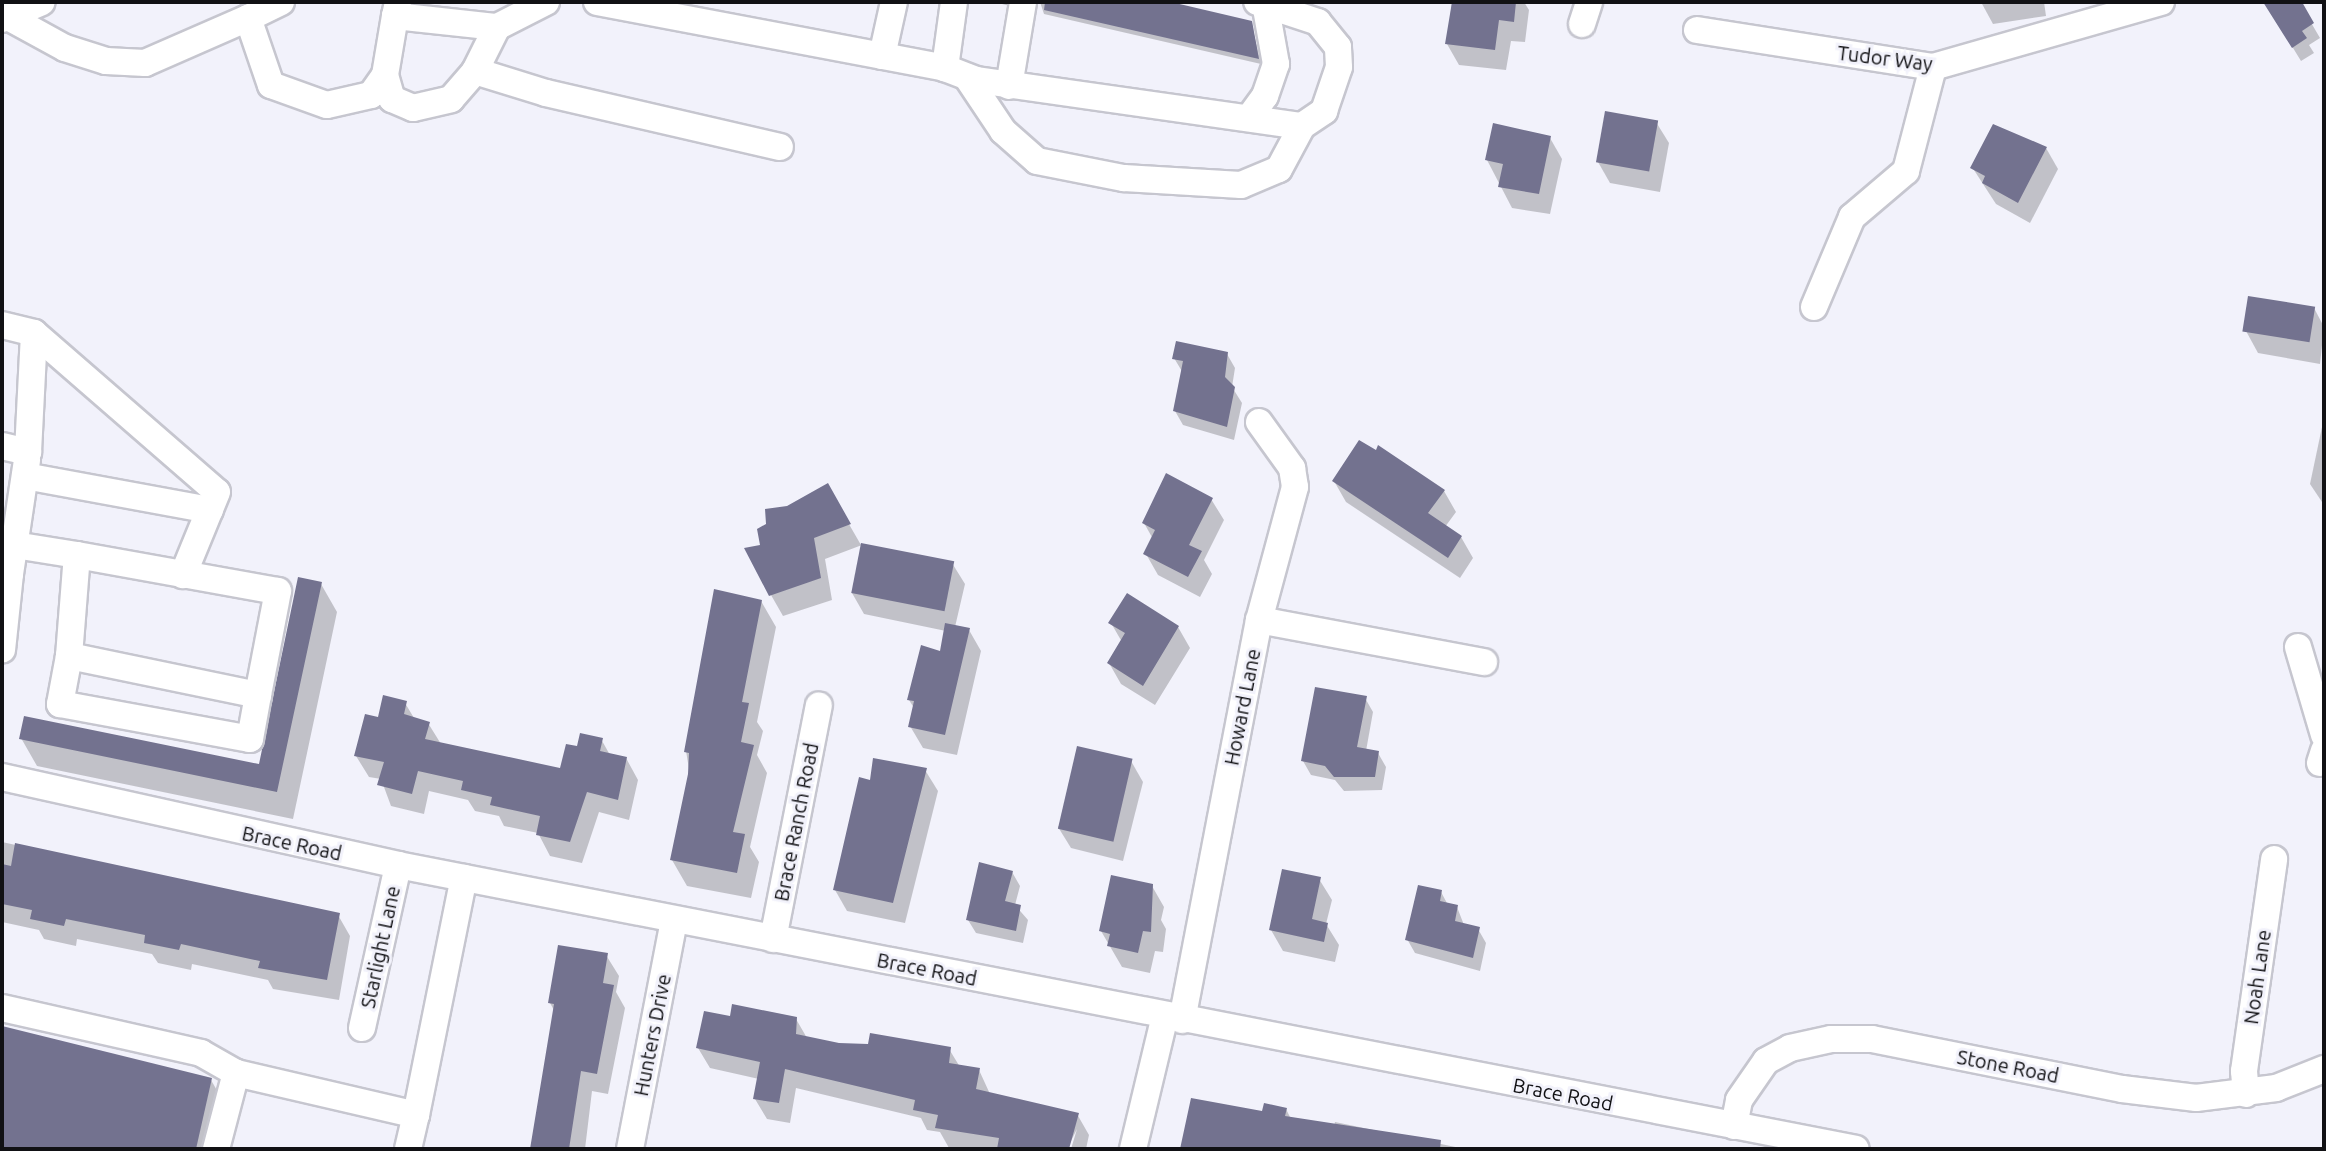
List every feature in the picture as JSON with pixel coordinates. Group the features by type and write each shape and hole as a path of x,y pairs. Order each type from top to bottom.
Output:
{"street":[{"path":"7,19 42,2"},
{"path":"7,19 65,48 106,61 145,63 281,2"},
{"path":"385,75 392,99 413,108 451,99 475,71 497,27 546,2"},
{"path":"597,2 882,56 1009,86 1302,126"},
{"path":"882,56 894,2"},
{"path":"954,2 956,72 1003,131 1037,161 1124,178 1241,185 1279,169 1302,126 1324,111 1339,67 1338,47 1318,22 1261,3"},
{"path":"1009,86 1023,2"},
{"name":"Tudor Way","path":"1697,30 1933,67 2161,2"},
{"path":"1249,118 1265,96 1276,64 1261,3"},
{"path":"248,18 271,85 327,105 371,95 385,75 396,9 497,27"},
{"path":"1814,307 1852,217 1906,171 1933,67"},
{"path":"475,71 546,93 780,147"},
{"path":"2,325 34,333 217,492 183,575"},
{"path":"2,650 8,544 27,464 34,333"},
{"name":"Howard Lane","path":"1133,1149 1173,1018 1259,620 1295,487 1292,468 1259,422"},
{"path":"2,446 27,464 210,510"},
{"path":"8,544 77,555 278,591 250,739 60,704 69,656 77,555"},
{"path":"1259,620 1484,662"},
{"path":"2298,647 2324,735"},
{"path":"69,656 258,695"},
{"name":"Brace Ranch Road","path":"773,939 819,705"},
{"name":"Brace Road","path":"2,777 398,865 1856,1149"},
{"name":"Noah Lane","path":"2246,1094 2244,1071 2274,859"},
{"name":"Starlight Lane","path":"362,1028 398,865"},
{"path":"408,1149 464,878"},
{"name":"Hunters Drive","path":"630,1149 674,920"},
{"path":"2,1008 201,1053 236,1073 416,1115"},
{"name":"Stone Road","path":"1734,1126 1739,1100 1766,1061 1790,1048 1831,1039 1872,1039 2162,1096 2246,1094 2324,1069"},
{"path":"216,1149 236,1073"}],"building":[{"path":"1045,2 1171,2 1252,21 1259,59 1044,10"},
{"path":"1452,2 1516,2 1514,22 1499,20 1495,50 1445,44"},
{"path":"2263,2 2302,2 2314,23 2302,31 2307,38 2292,48"},
{"path":"1605,111 1658,120 1649,172 1596,162"},
{"path":"1493,123 1551,136 1539,194 1498,187 1503,164 1485,160"},
{"path":"1993,124 2047,147 2018,203 1982,183 1985,176 1970,168"},
{"path":"2248,296 2315,307 2310,342 2242,332"},
{"path":"1176,341 1228,352 1225,377 1235,387 1227,427 1173,411 1183,361 1172,359"},
{"path":"1359,440 1376,450 1378,445 1445,490 1428,513 1462,536 1448,558 1332,481"},
{"path":"1166,473 1213,498 1189,545 1202,551 1188,577 1143,554 1155,530 1142,523"},
{"path":"828,483 851,524 814,538 821,578 769,596 744,548 760,545 757,529 766,524 765,509 787,506"},
{"path":"861,543 954,561 945,611 851,593"},
{"path":"298,577 322,582 277,792 19,739 24,716 259,764"},
{"path":"714,589 762,600 742,702 749,703 741,742 754,745 733,832 745,834 737,873 670,860 688,774 689,753 684,752"},
{"path":"1127,593 1179,626 1143,686 1107,663 1125,633 1108,623"},
{"path":"945,623 970,628 945,735 908,727 914,701 907,700 921,645 940,651"},
{"path":"1315,687 1367,696 1357,747 1379,751 1375,777 1334,777 1325,766 1301,761"},
{"path":"383,695 407,701 404,714 430,722 425,739 560,768 566,744 577,746 580,733 603,738 600,751 627,757 618,800 587,792 570,842 536,835 540,816 490,805 492,797 461,790 463,781 418,771 412,794 377,785 384,762 354,756 365,714 378,717"},
{"path":"1077,746 1133,759 1113,842 1058,829"},
{"path":"873,758 927,768 893,903 833,890 859,777 870,780"},
{"path":"15,843 340,913 327,980 258,968 260,961 181,944 179,950 144,943 145,935 66,919 64,926 30,919 32,910 2,904 2,864 11,866"},
{"path":"979,862 1013,871 1005,901 1021,905 1016,931 966,920"},
{"path":"1282,869 1321,877 1312,919 1328,923 1324,942 1269,930"},
{"path":"1111,875 1153,884 1151,932 1143,931 1138,953 1107,946 1110,934 1099,931"},
{"path":"1418,885 1442,890 1440,901 1458,905 1455,921 1480,927 1473,958 1405,940"},
{"path":"558,945 608,953 603,983 614,985 597,1074 581,1071 569,1149 530,1149 554,1004 548,1003"},
{"path":"732,1004 797,1017 796,1034 839,1043 868,1044 870,1033 951,1047 949,1063 980,1068 976,1089 1079,1113 1069,1149 997,1149 999,1138 935,1128 938,1115 913,1110 915,1100 785,1069 779,1103 753,1099 760,1062 696,1048 704,1011 730,1016"},
{"path":"2,1026 212,1078 196,1149 2,1149"},
{"path":"1191,1098 1262,1111 1264,1103 1287,1108 1285,1116 1441,1140 1440,1149 1180,1149"}]}
